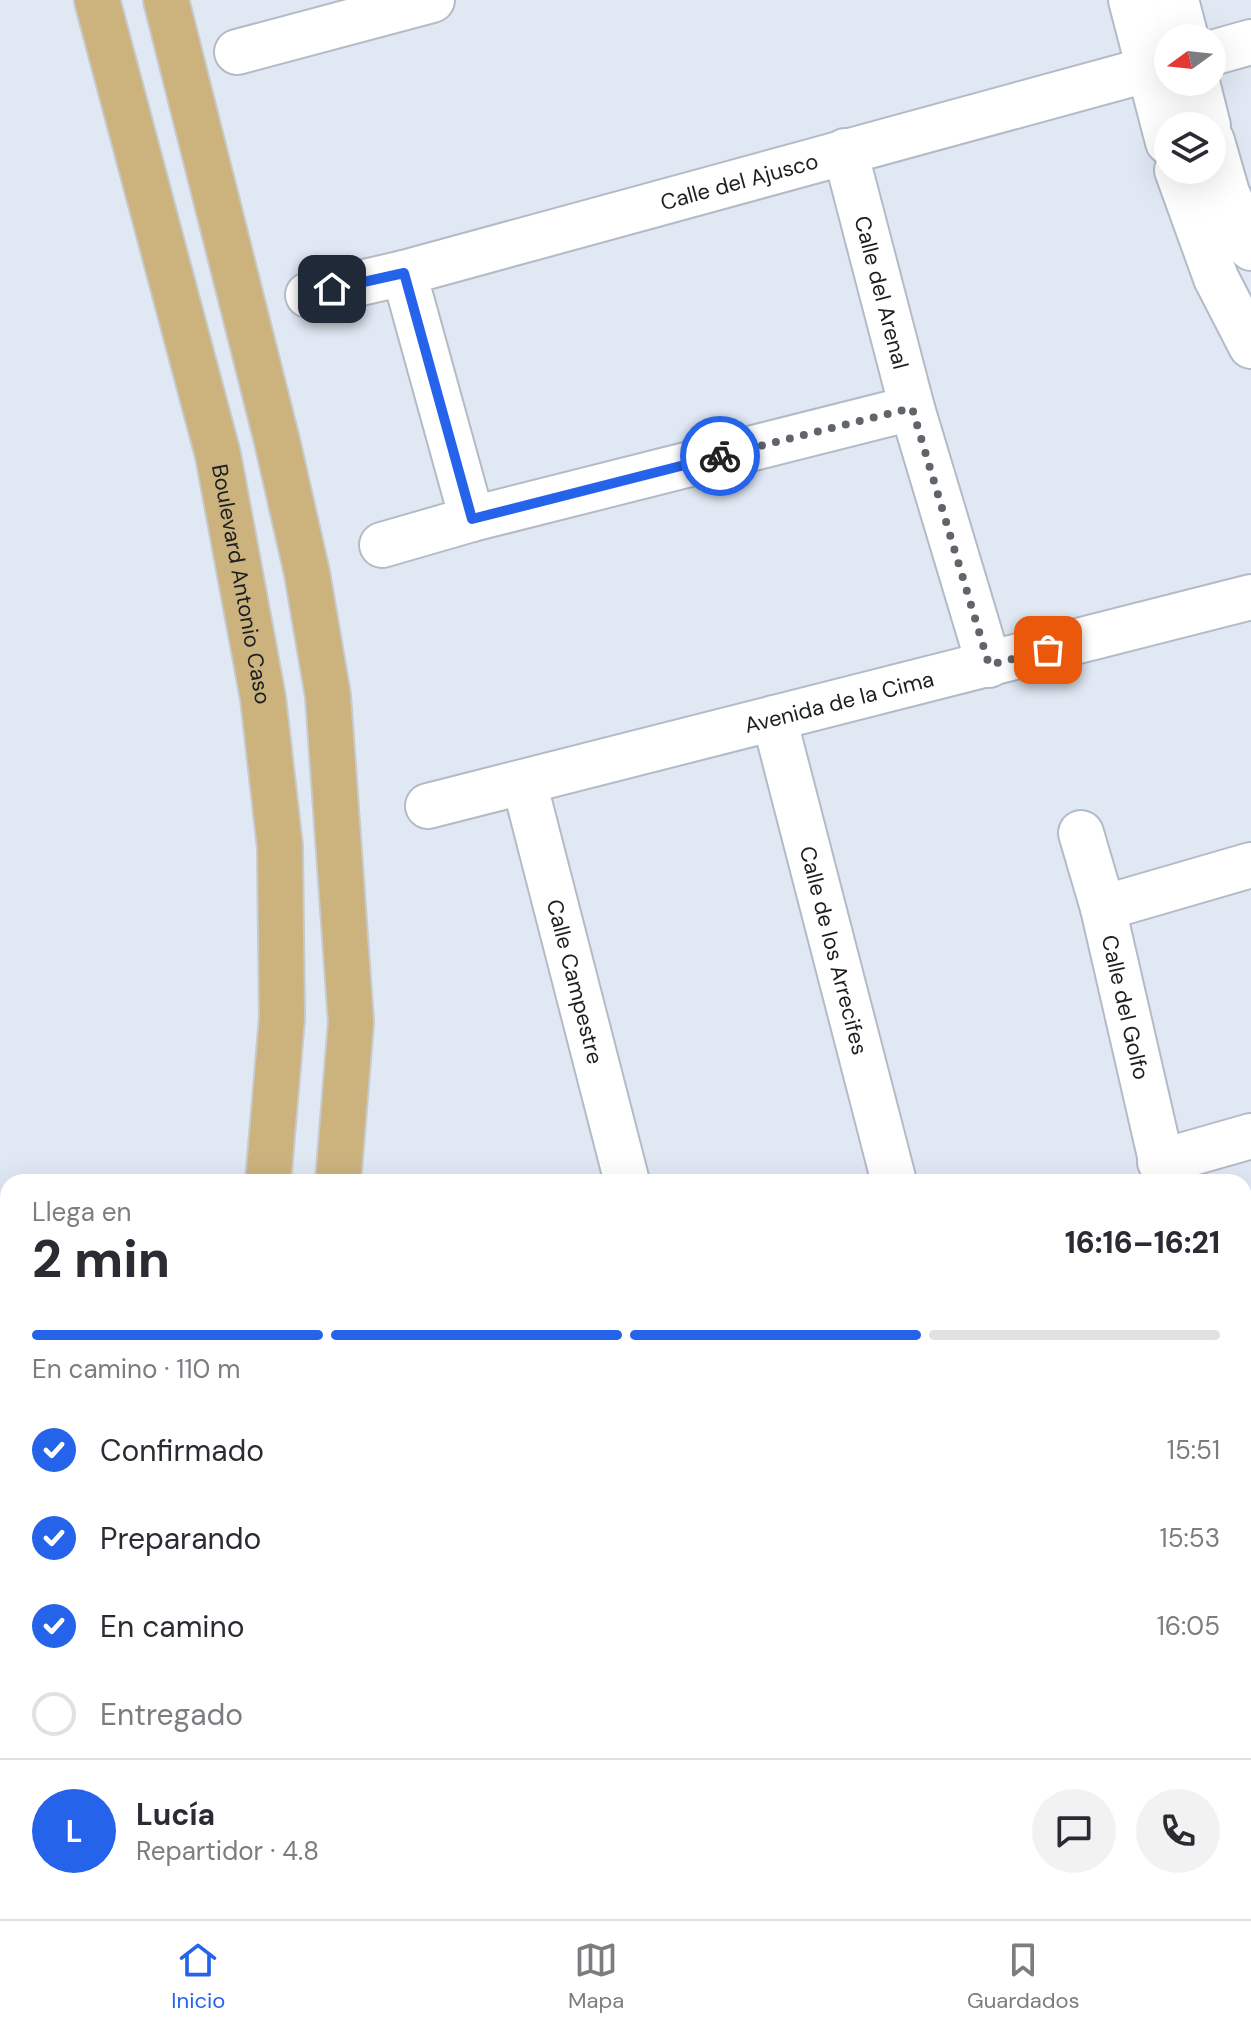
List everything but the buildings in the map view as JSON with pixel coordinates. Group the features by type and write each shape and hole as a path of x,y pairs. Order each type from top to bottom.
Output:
{"main road":[{"name":"Boulevard Antonio Caso","path":"97,0 218,455 263,698 280,847 282,1018 269,1174"},
{"path":"166,0 307,573 328,696 351,1022 339,1174"},
{"path":"280,847 340,837"}],"street":[{"path":"237,52 323,14 432,0"},
{"path":"1131,0 1154,56"},
{"path":"1176,0 1182,24"},
{"path":"1226,49 1251,42"},
{"name":"Calle del Ajusco","path":"308,295 404,273 1154,67"},
{"name":"Calle del Arenal","path":"845,151 912,408 989,665"},
{"path":"1182,184 1216,278 1247,328"},
{"path":"1224,184 1251,248"},
{"path":"404,273 472,519"},
{"path":"382,545 472,519 912,408"},
{"name":"Avenida de la Cima","path":"428,806 1251,597"},
{"name":"Calle de los Arrecifes","path":"774,718 892,1174"},
{"name":"Calle Campestre","path":"524,782 625,1174"},
{"name":"Calle del Golfo","path":"1081,833 1103,908 1163,1172"},
{"path":"1103,908 1251,865"},
{"path":"1163,1172 1251,1136"}],"way so far":[{"path":"720,456 912,408 989,665 1048,650"}],"route":[{"path":"332,289 404,273 472,519 720,456"}]}
